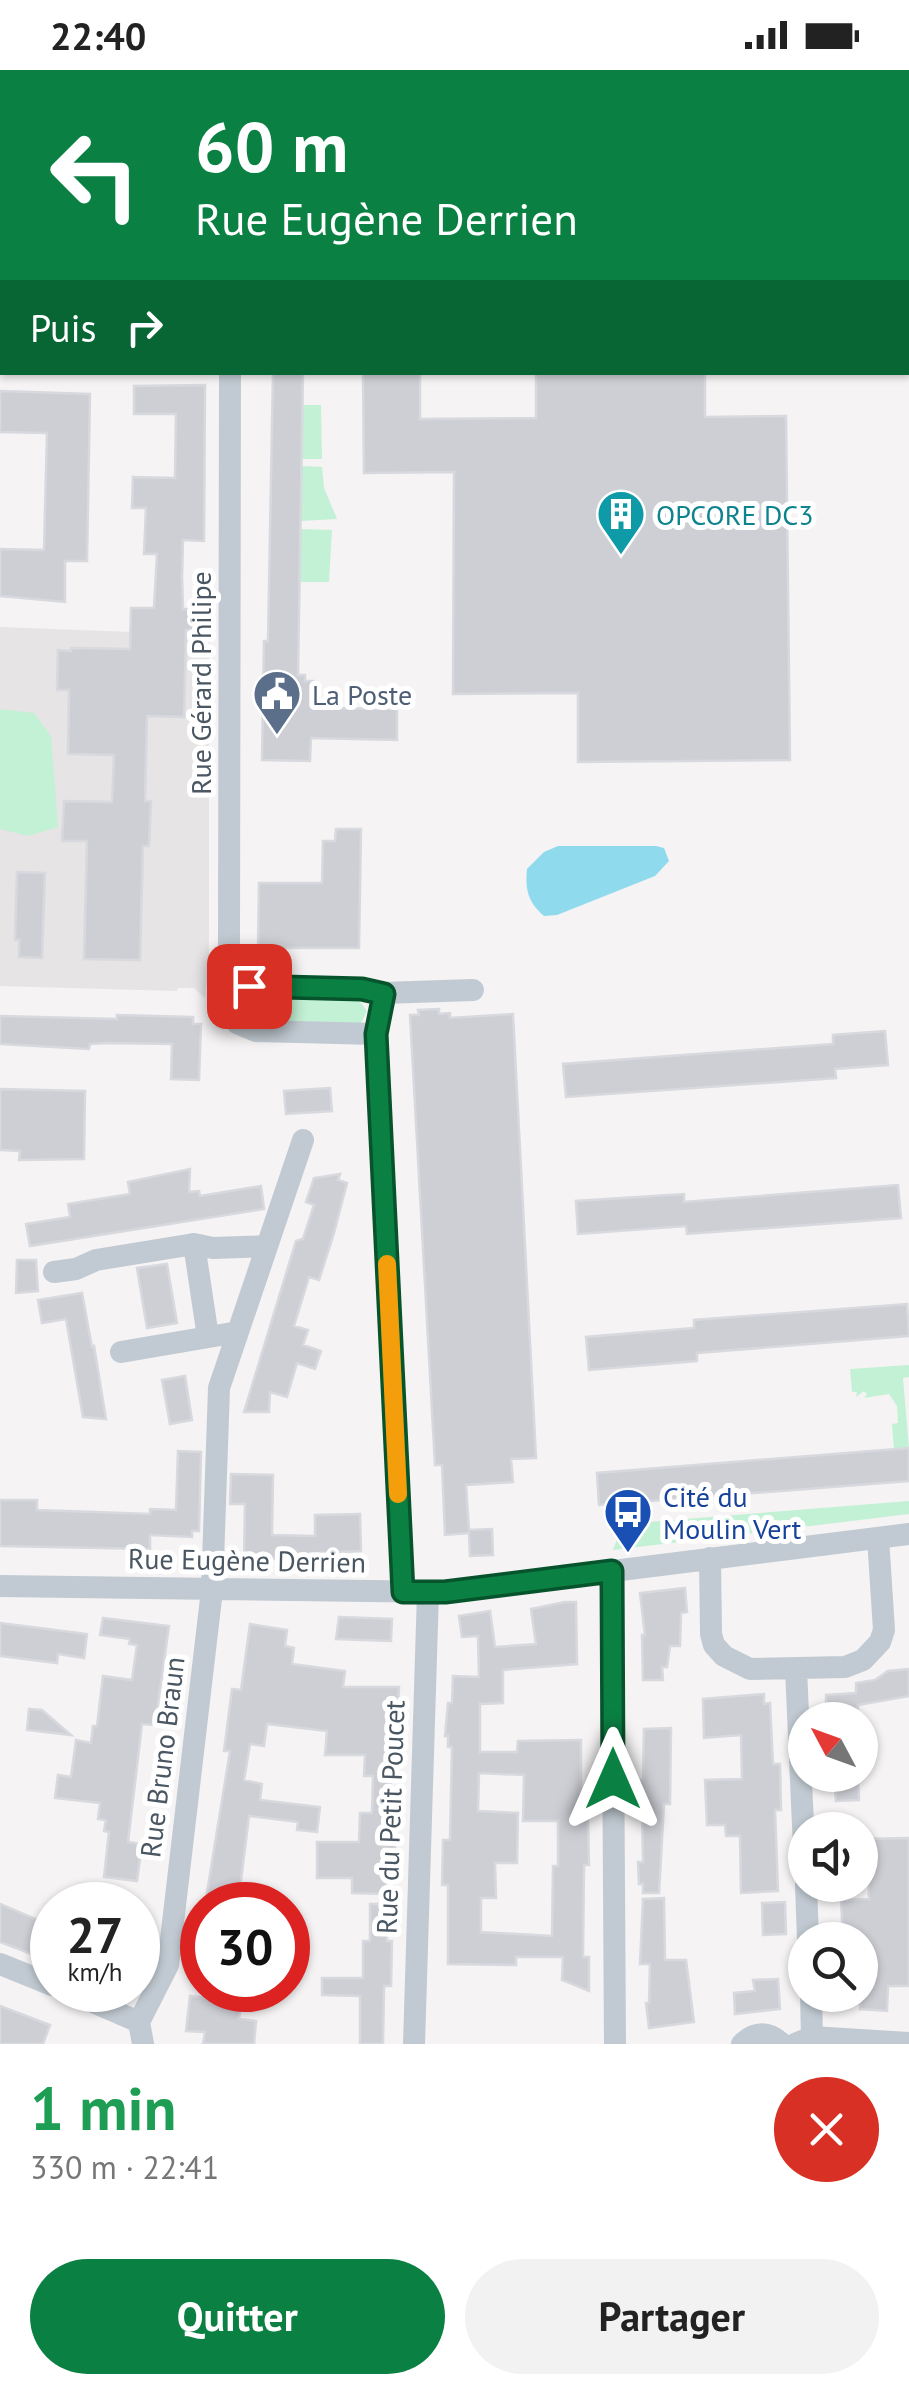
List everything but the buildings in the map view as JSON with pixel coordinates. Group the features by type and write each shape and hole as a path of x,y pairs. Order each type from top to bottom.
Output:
{"street":[{"name":"Rue Gérard Philipe","path":"230,375 229,940 235,993 231,1001 232,1018 246,1030 376,1034"},
{"path":"235,993 249,986 362,989 384,994 473,990"},
{"path":"384,994 376,1034 403,1592"},
{"name":"Rue Bruno Braun","path":"141,2033 168,1965 212,1590 219,1388 303,1140"},
{"path":"194,1244 208,1337"},
{"path":"54,1272 76,1269 96,1260 194,1244 213,1248 267,1246"},
{"path":"121,1352 238,1332"},
{"name":"Rue Eugène Derrien","path":"0,1586 428,1592 909,1534"},
{"path":"710,1558 710,1634 719,1651 737,1665 750,1669 796,1669 855,1665 872,1654 880,1642 884,1618 878,1538"},
{"path":"612,1571 615,2044"},
{"name":"Rue du Petit Poucet","path":"414,2044 428,1592"},
{"path":"796,1669 802,1812"},
{"path":"0,1964 30,1976"},
{"path":"104,2012 141,2033"},
{"path":"808,2012 804,2041 909,2043"},
{"path":"742,2044 756,2034 765,2034 782,2044"}],"shaded area":[{"path":"0,627 209,635 209,960 205,998 194,988 177,991 0,986"}],"green space":[{"path":"303,405 321,405 322,459 302,459"},
{"path":"301,466 322,467 324,488 337,519 301,521"},
{"path":"300,529 332,530 329,582 299,582"},
{"path":"0,709 34,713 51,736 58,827 28,836 0,829"},
{"path":"356,996 367,1011 360,1025 268,1026 244,1015 249,997"},
{"path":"909,1365 909,1377 903,1378 909,1449 894,1450 892,1424 898,1423 897,1406 889,1394 864,1398 864,1391 856,1397 850,1369"},
{"path":"909,1501 909,1514 613,1550 623,1524"}],"water":[{"path":"558,846 656,846 664,848 669,861 655,876 557,915 544,916 529,895 527,869 544,852"}],"slow traffic":[{"path":"387,1264 398,1494"}],"place":[{"name":"OPCORE DC3","path":"621,556"},
{"name":"La Poste","path":"277,736"},
{"name":"Cité du Moulin Vert","path":"628,1554"}],"route":[{"path":"249,986 362,989 384,994 376,1034 403,1592 445,1592 612,1571 613,1779"}]}
